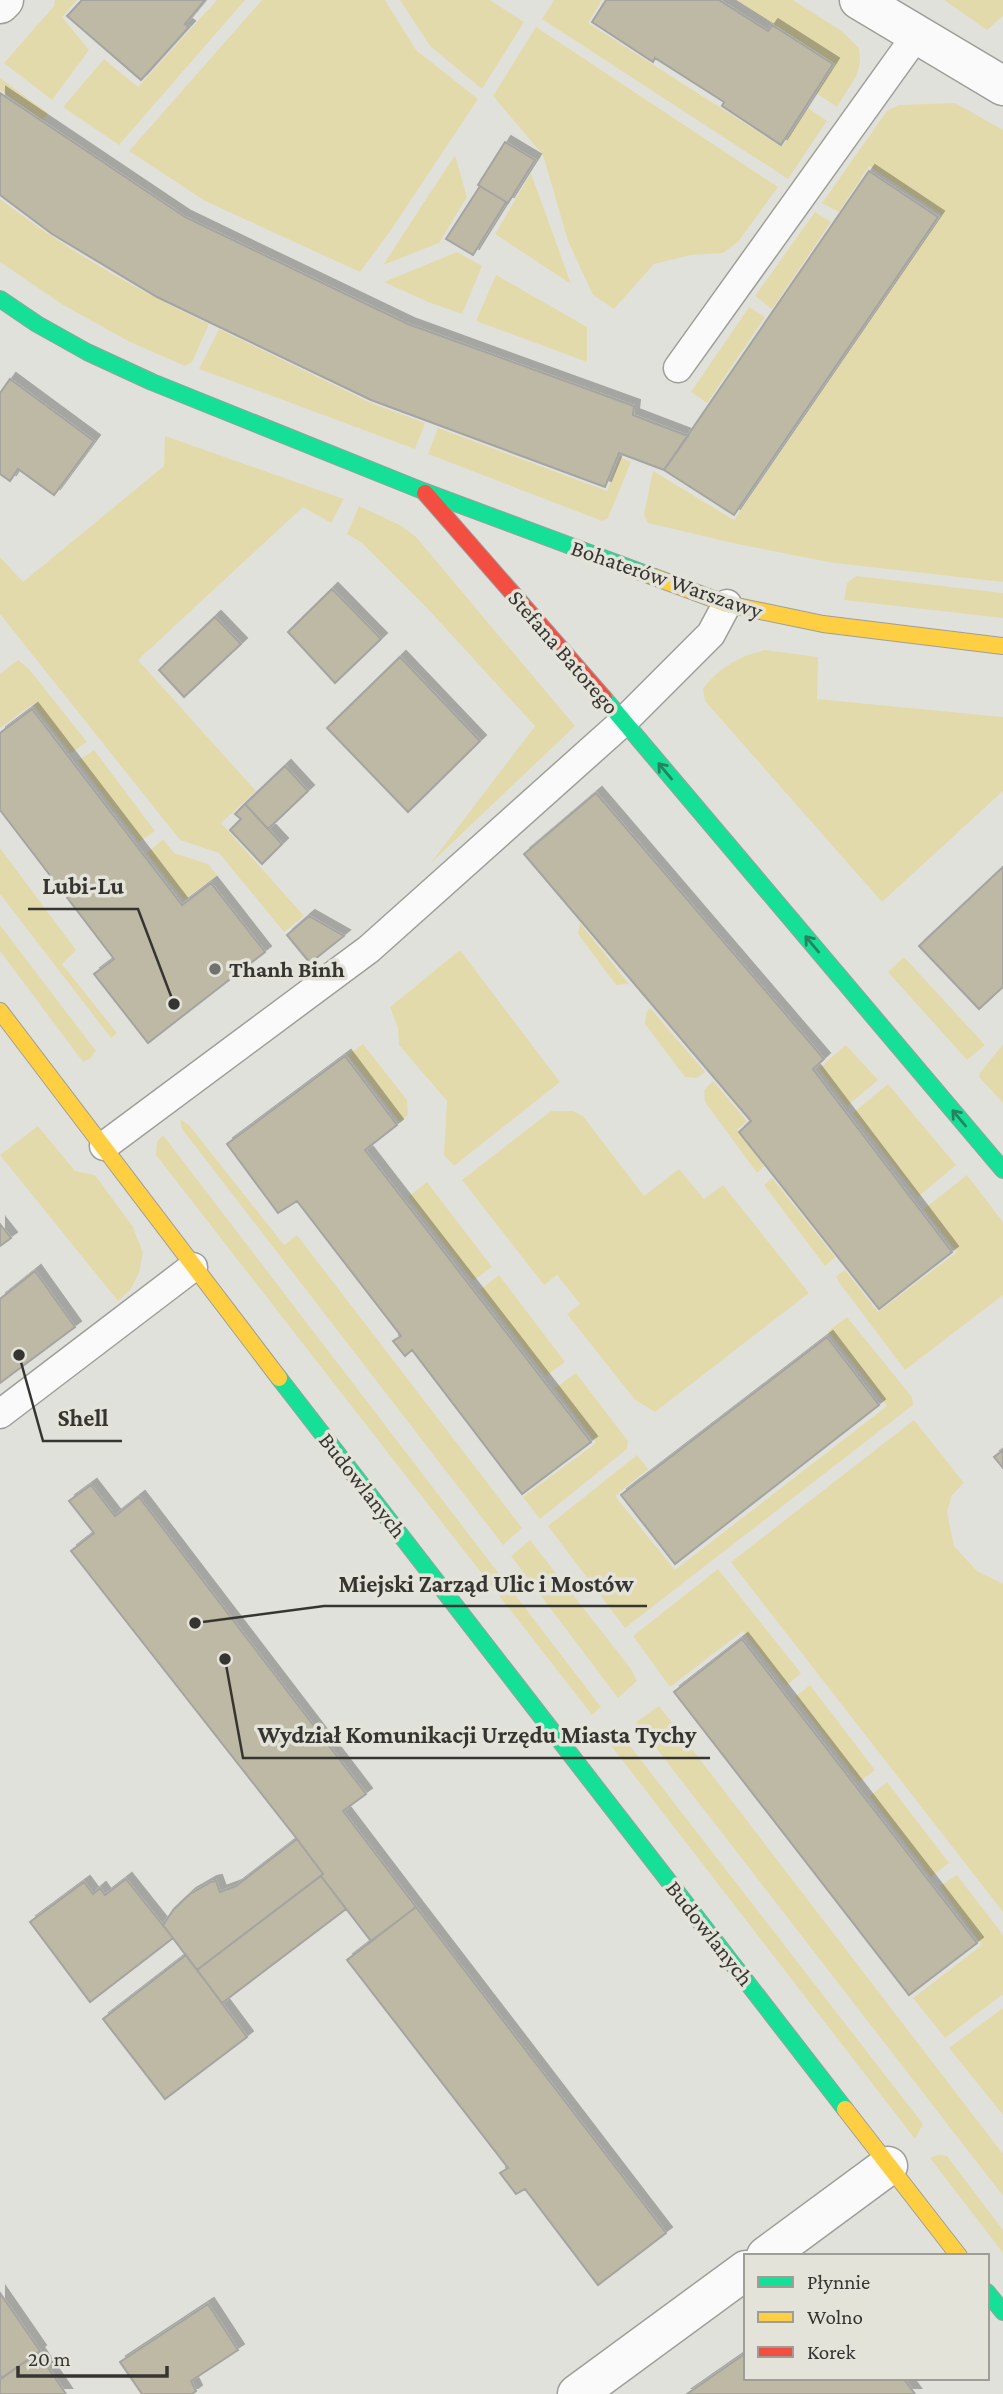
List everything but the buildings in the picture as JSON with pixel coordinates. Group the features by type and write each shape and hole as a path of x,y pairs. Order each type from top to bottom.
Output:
{"street":[{"path":"0,4 4,0"},
{"path":"892,14 1003,86"},
{"name":"Stefana Batorego","path":"0,299 37,324 87,352 152,382 423,491 624,721 1003,1170"},
{"name":"Bohaterów Warszawy","path":"423,491 727,604 824,624 1003,646"},
{"name":"Budowlanych","path":"0,1011 10,1044 104,1146 193,1267 957,2254"},
{"path":"769,2254 888,2166"},
{"path":"577,2394 744,2271"},
{"path":"989,2294 1003,2312"}],"lane":[{"path":"678,368 892,14"},
{"path":"104,1146 369,949 624,721 711,634 727,604"},
{"path":"0,1414 193,1267"}],"shaded area":[{"path":"55,0 77,0 62,17 89,50 52,100 4,63 54,6"},
{"path":"217,0 245,0 119,145 63,107 104,59 138,87"},
{"path":"262,0 385,0 416,50 478,99 360,272 205,201 129,151"},
{"path":"400,0 490,0 524,22 482,89 430,46"},
{"path":"554,0 602,0 588,23 782,147 808,108 827,121 788,179 542,19"},
{"path":"737,0 793,0 843,32 859,48 857,75 837,107 816,93 835,64"},
{"path":"944,0 1003,0 1003,16 987,30"},
{"path":"536,27 778,187 738,242 723,253 691,255 654,264 614,309 593,295 568,241 543,155 493,96"},
{"path":"0,78 48,113 43,120 0,90"},
{"path":"955,103 1003,130 1003,582 834,563 648,523 644,514 653,471 734,520 942,215 869,166 839,212 822,203 887,111 899,105"},
{"path":"455,155 467,197 439,243 383,265"},
{"path":"531,173 571,284 495,234"},
{"path":"0,199 101,267 209,324 192,362 185,366 130,342 63,305 0,262"},
{"path":"815,212 831,222 772,309 755,296"},
{"path":"457,252 482,266 462,314 384,282"},
{"path":"496,275 587,327 587,362 476,321"},
{"path":"749,307 765,317 707,403 691,392"},
{"path":"219,329 371,403 425,423 415,449 199,369"},
{"path":"438,428 607,491 620,457 631,462 608,518 602,521 428,454"},
{"path":"165,436 344,499 331,523 303,507 138,660 256,791 221,823 304,916 284,932 219,853 180,840 0,614 0,557 23,582 164,466"},
{"path":"359,506 400,525 416,537 575,726 430,864 535,726 428,609 362,543 347,534"},
{"path":"856,576 1003,593 1003,618 844,600 847,583"},
{"path":"765,650 818,657 817,699 1003,717 1003,791 882,902 705,701 703,689 716,674 739,659"},
{"path":"18,660 29,669 87,742 71,753 33,704 0,728 0,674"},
{"path":"94,750 155,831 139,842 78,761"},
{"path":"163,839 174,853 208,864 217,875 184,900 147,853"},
{"path":"0,848 76,950 62,964 117,1033 111,1038 0,894"},
{"path":"580,923 629,984 616,985 578,934"},
{"path":"0,925 96,1051 91,1058 83,1062 0,951"},
{"path":"460,950 560,1082 454,1166 444,1155 447,1101 399,1045 398,1028 390,1007"},
{"path":"904,957 985,1045 967,1060 888,972"},
{"path":"650,1008 705,1072 697,1078 685,1077 645,1024 646,1013"},
{"path":"363,1044 407,1100 408,1115 400,1122 348,1055"},
{"path":"1003,1044 1003,1103 979,1077"},
{"path":"846,1045 878,1080 847,1106 819,1068"},
{"path":"713,1081 747,1121 737,1130 764,1166 757,1173 705,1102 704,1090"},
{"path":"888,1084 956,1165 918,1197 853,1113"},
{"path":"551,1111 573,1111 583,1116 644,1196 679,1169 704,1199 723,1185 809,1293 655,1412 635,1400 567,1314 580,1304 557,1275 544,1285 462,1180"},
{"path":"180,1119 189,1125 284,1245 297,1235 522,1528 503,1545 182,1129"},
{"path":"38,1126 75,1171 95,1175 133,1227 143,1253 139,1273 130,1290 118,1301 0,1155"},
{"path":"163,1135 601,1707 592,1715 156,1155 157,1142"},
{"path":"967,1175 1003,1222 1003,1295 905,1370 836,1276 845,1270 878,1312 957,1252 924,1209"},
{"path":"772,1178 835,1257 825,1266 764,1185"},
{"path":"427,1182 492,1267 473,1281 408,1197"},
{"path":"499,1275 565,1362 546,1376 480,1290"},
{"path":"847,1317 912,1397 913,1405 625,1628 548,1526 637,1455 648,1469 615,1496 675,1570 887,1406 828,1331"},
{"path":"576,1373 628,1441 627,1449 540,1519 523,1497 596,1443 555,1388"},
{"path":"914,1420 964,1483 952,1495 947,1512 954,1546 977,1571 1003,1584 1003,1912 731,1562"},
{"path":"530,1540 631,1669 637,1681 618,1698 511,1556"},
{"path":"718,1569 801,1673 786,1686 743,1631 670,1687 633,1636"},
{"path":"810,1685 875,1770 859,1782 795,1697"},
{"path":"659,1706 1003,2154 1003,2196 636,1722"},
{"path":"620,1733 923,2124 915,2139 609,1743"},
{"path":"887,1782 949,1863 931,1877 870,1796"},
{"path":"957,1875 1003,1935 1003,1994 945,2038 913,1998 982,1945 940,1886"},
{"path":"1003,2008 1003,2115 949,2048"},
{"path":"947,2156 1003,2230 1003,2253 930,2158"}],"traffic: fast":[{"path":"0,299 37,324 87,352 152,382 423,491 654,577"},
{"path":"604,698 1003,1170"},
{"path":"279,1378 845,2109"},
{"path":"989,2294 1003,2312"}],"traffic: slow":[{"path":"654,577 727,604 823,624 1003,646"},
{"path":"0,1011 279,1378"},
{"path":"845,2109 957,2254"}],"traffic: jam":[{"path":"425,493 604,698"}],"place":[{"name":"Thanh Binh","path":"215,969"},
{"name":"Lubi-Lu","path":"174,1004"},
{"name":"Shell","path":"19,1355"},
{"name":"Miejski Zarząd Ulic i Mostów","path":"195,1623"},
{"name":"Wydział Komunikacji Urzędu Miasta Tychy","path":"225,1659"}]}
